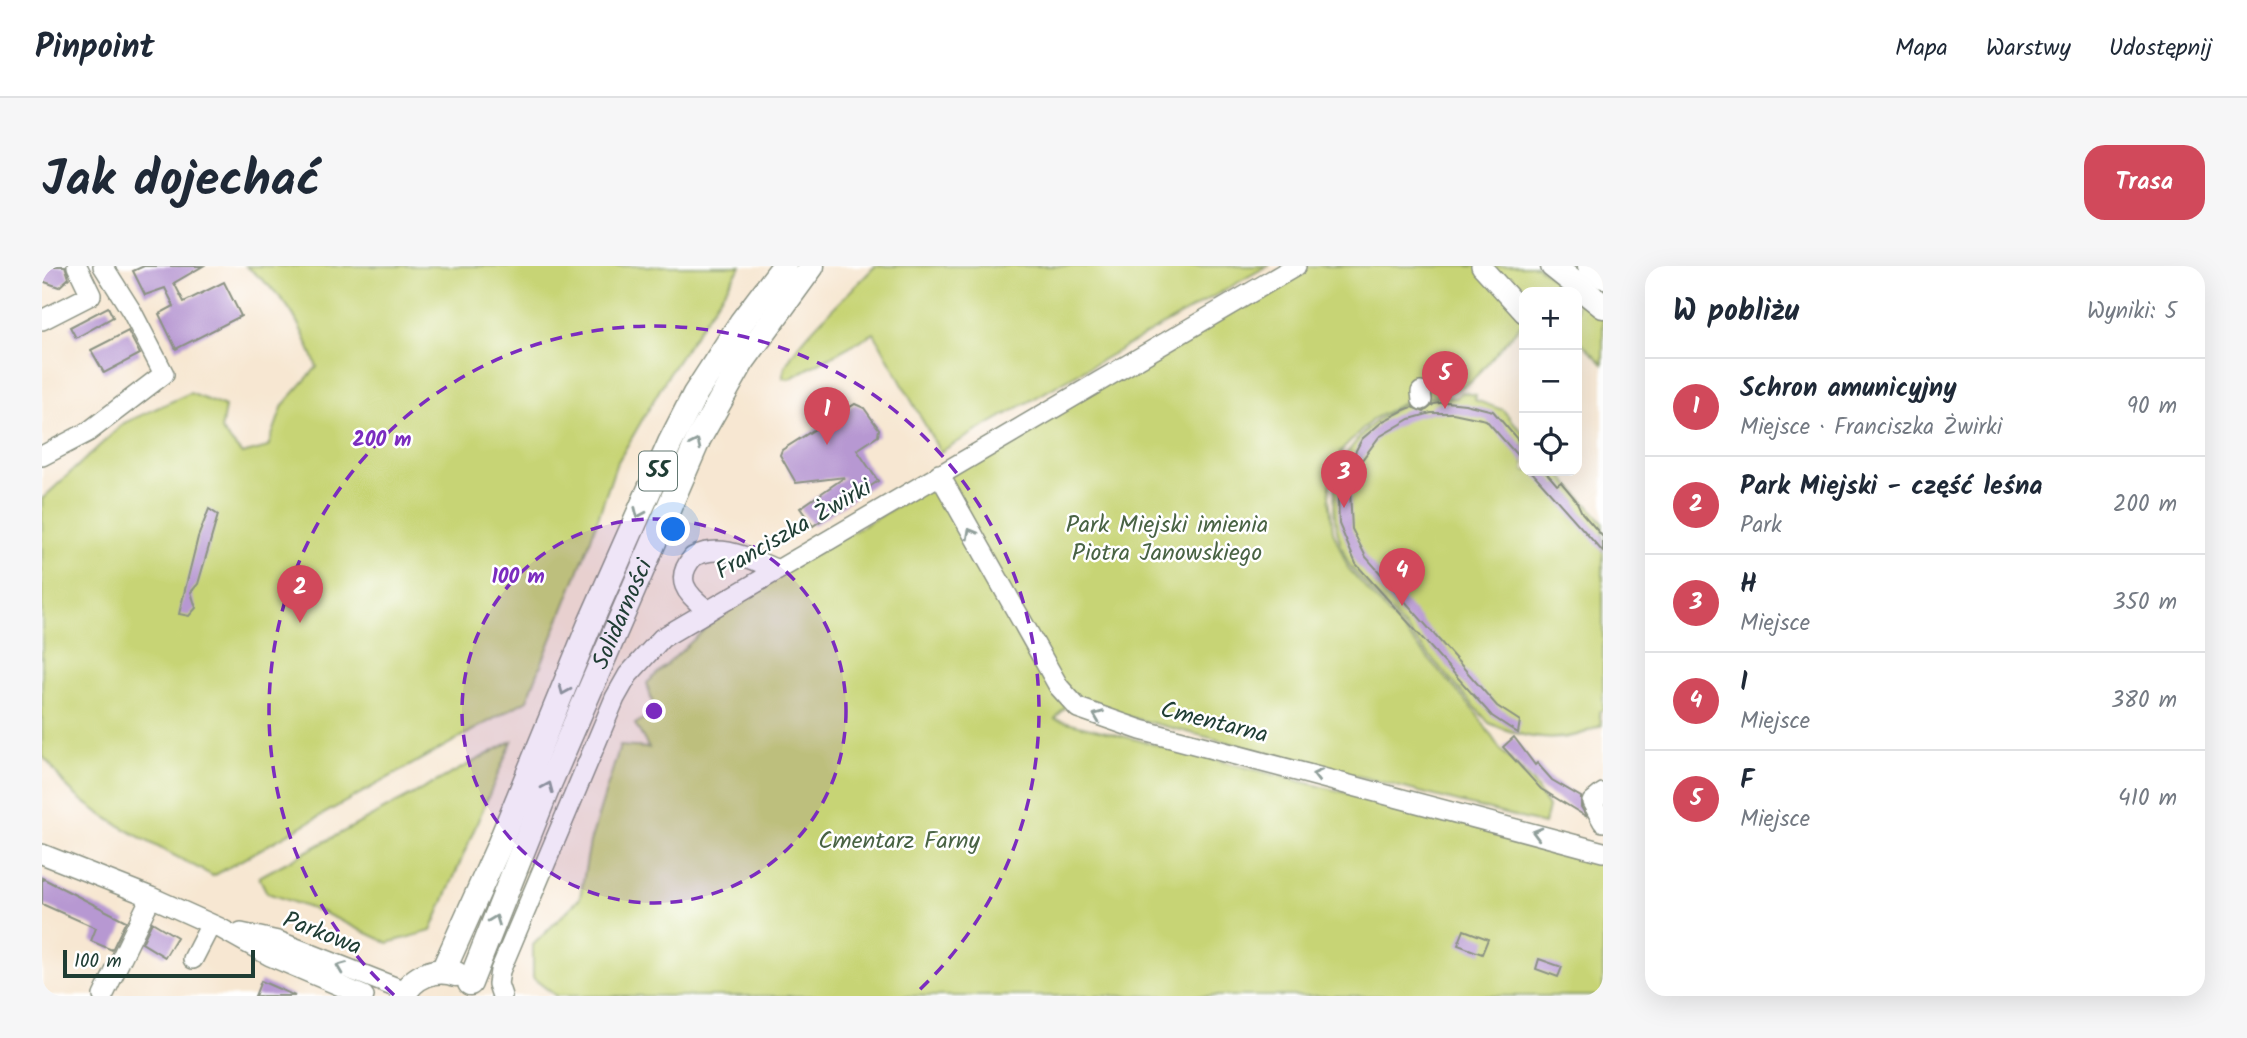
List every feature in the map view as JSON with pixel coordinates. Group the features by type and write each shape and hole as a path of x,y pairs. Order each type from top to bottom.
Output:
{"main road":[{"path":"741,323 773,266"},
{"name":"Solidarności","path":"443,971 498,848 589,626 670,443 695,394 741,323 784,266"},
{"name":"Solidarności","path":"474,989 547,789 699,438 769,322 812,266"},
{"path":"769,322 827,266"},
{"path":"1553,266 1603,306"},
{"path":"1590,266 1603,276"},
{"path":"404,994 415,980 428,973 443,971"},
{"name":"55","path":"443,971 474,989"}],"street":[{"path":"42,320 91,295 77,266"},
{"path":"42,456 88,432 164,374 132,312 103,266"},
{"name":"Franciszka Żwirki","path":"502,996 498,984 500,971 611,706 628,675 662,638 706,609 1296,266"},
{"path":"1481,266 1519,308"},
{"name":"Cmentarna","path":"939,474 1059,687 1078,708 1141,730 1603,852"},
{"path":"706,609 690,597 683,586 682,575 693,557 714,550 732,552 776,569"},
{"path":"1603,793 1592,802 1603,822"},
{"name":"Parkowa","path":"42,854 151,897 216,926 270,957 364,996"},
{"path":"103,996 151,897"},
{"path":"193,959 216,926"},
{"name":"Parkowa","path":"216,926 278,941 404,994"}],"green space":[{"path":"246,266 741,266 670,372 616,465 588,547 527,700 213,876 99,813 69,789 42,756 42,499 124,423 190,393 225,407 221,430 242,454 268,447 283,405 317,367 304,334 290,310 272,289"},
{"path":"875,266 1267,266 940,452 874,333 789,379 783,378 786,366 806,337"},
{"path":"1304,266 1537,266 1564,287 1519,287 1519,327 1471,382 1446,394 1405,402 1373,419 1340,452 1332,470 1329,497 1333,531 1348,568 1474,710 1500,749 1533,783 1548,807 1544,824 1106,711 1073,698 1055,719 1603,858 1603,996 556,996 533,978 533,945 580,898 590,842 620,746 649,748 635,724 655,712 647,683 734,602"},
{"path":"1582,301 1603,318 1603,364 1582,343"},
{"path":"1461,392 1476,395 1475,400 1503,410 1519,428 1519,476 1562,476 1603,522 1603,709 1599,712 1602,725 1588,732 1559,738 1531,737 1489,723 1350,566 1341,543 1334,511 1338,475 1334,470 1341,453 1346,455 1367,429 1393,410 1422,399 1456,398"},
{"path":"512,741 431,931 388,943 324,913 267,893 259,877"}],"building":[{"path":"65,266 69,278 59,287 42,281 42,268"},
{"path":"144,266 203,266 174,283 184,302 224,282 241,316 176,349 159,314 174,306 165,288 145,295 133,271"},
{"path":"108,307 113,317 76,338 70,327"},
{"path":"128,331 140,354 104,373 91,350"},
{"path":"1453,362 1463,378 1448,387 1439,371"},
{"path":"855,404 864,408 879,429 878,436 857,450 878,481 813,526 800,508 845,477 796,483 780,455 782,450"},
{"path":"1434,404 1465,404 1493,411 1519,441 1519,457 1486,420 1453,413 1431,413 1410,419 1379,437 1359,464 1350,491 1352,529 1366,557 1497,706 1520,721 1518,733 1492,716 1356,564 1339,524 1338,498 1343,475 1362,439 1383,421 1404,410 1412,407 1424,412"},
{"path":"1535,476 1549,476 1557,485 1561,482 1576,500 1582,513 1603,537 1603,552"},
{"path":"209,509 218,515 198,584 191,592 196,608 189,616 179,614 198,537"},
{"path":"1514,737 1535,765 1537,763 1552,780 1581,797 1581,807 1587,817 1541,789 1503,747"},
{"path":"42,878 126,921 112,950 91,941 96,928 42,904"},
{"path":"152,922 177,937 165,957 142,943"},
{"path":"1464,930 1488,939 1482,954 1458,945"},
{"path":"1539,959 1562,967 1558,977 1536,969"},
{"path":"261,981 295,996 255,996"}],"place":[{"name":"F","path":"1445,409"},
{"name":"Schron amunicyjny","path":"827,445"},
{"name":"H","path":"1344,508"},
{"name":"I","path":"1402,606"},
{"name":"Park Miejski - część leśna","path":"300,623"}],"park label":[{"name":"Park Miejski imienia Piotra Janowskiego","path":"1167,539"},
{"name":"Cmentarz Farny","path":"899,841"}]}
